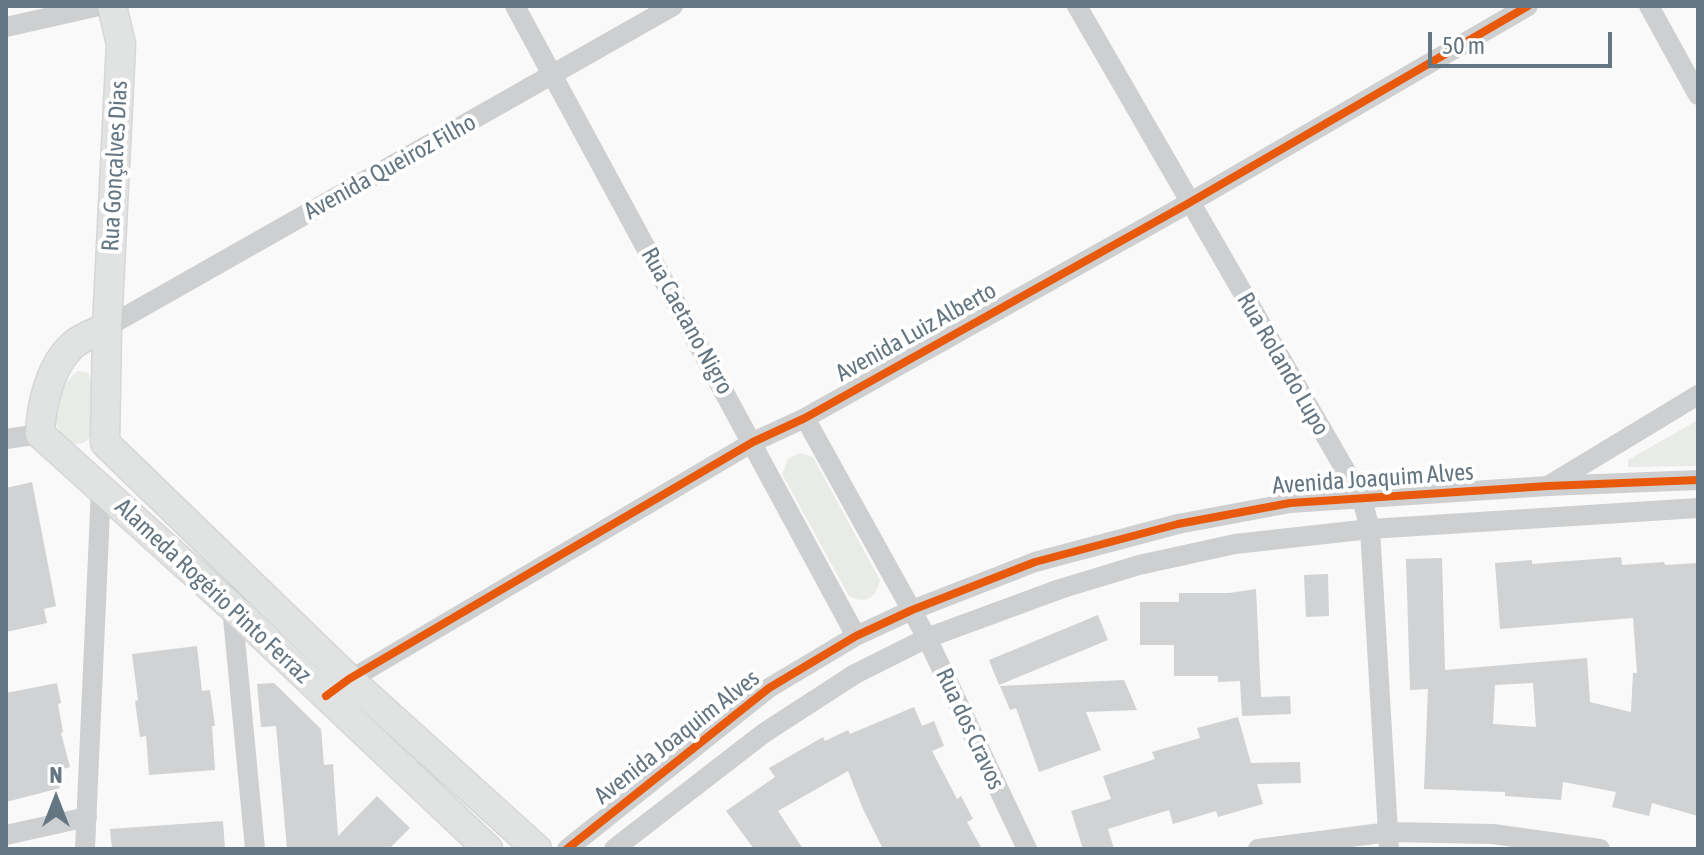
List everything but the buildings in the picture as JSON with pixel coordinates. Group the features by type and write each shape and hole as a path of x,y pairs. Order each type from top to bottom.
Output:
{"street":[{"path":"6,27 99,6"},
{"name":"Rua Gonçalves Dias","path":"105,443 107,327 121,44 112,6"},
{"name":"Rua Caetano Nigro","path":"515,6 856,636"},
{"name":"Avenida Queiroz Filho","path":"107,327 673,6"},
{"name":"Rua Rolando Lupo","path":"1077,6 1362,499 1370,529 1389,841"},
{"name":"Avenida Luiz Alberto","path":"326,696 349,679 753,442 805,418 1189,203 1528,6"},
{"path":"1649,6 1698,95"},
{"path":"6,439 40,434 47,389 60,362 73,345 107,327"},
{"path":"1548,486 1698,395"},
{"path":"805,418 912,610"},
{"name":"Alameda Rogério Pinto Ferraz","path":"40,434 232,607 488,849"},
{"path":"73,463 91,457 105,443"},
{"name":"Alameda Rogério Pinto Ferraz","path":"105,443 349,679 537,849"},
{"name":"Avenida Joaquim Alves","path":"567,849 769,688 856,636 912,610 1035,562 1178,524 1290,503 1548,486 1698,480"},
{"path":"85,849 101,489"},
{"name":"Avenida Joaquim Alves","path":"614,849 764,733 855,674 927,638 1060,589 1139,565 1235,544 1370,529 1698,508"},
{"path":"244,577 232,607 255,849"},
{"name":"Rua dos Cravos","path":"912,610 1027,849"},
{"path":"6,835 87,817"},
{"path":"1258,849 1493,834 1600,849"}],"shaded area":[{"path":"78,371 88,373 90,378 95,414 90,437 83,443 73,444 60,432 56,415 59,398 67,382"},
{"path":"1698,420 1698,466 1628,467 1628,460"},
{"path":"800,453 813,457 880,580 873,595 865,600 849,596 782,474 788,459"}],"cycle path":[{"path":"326,696 349,679 753,442 805,418 1189,203 1528,6"},
{"path":"567,849 769,688 856,636 912,610 1035,562 1178,524 1290,503 1548,486 1698,480"}]}
